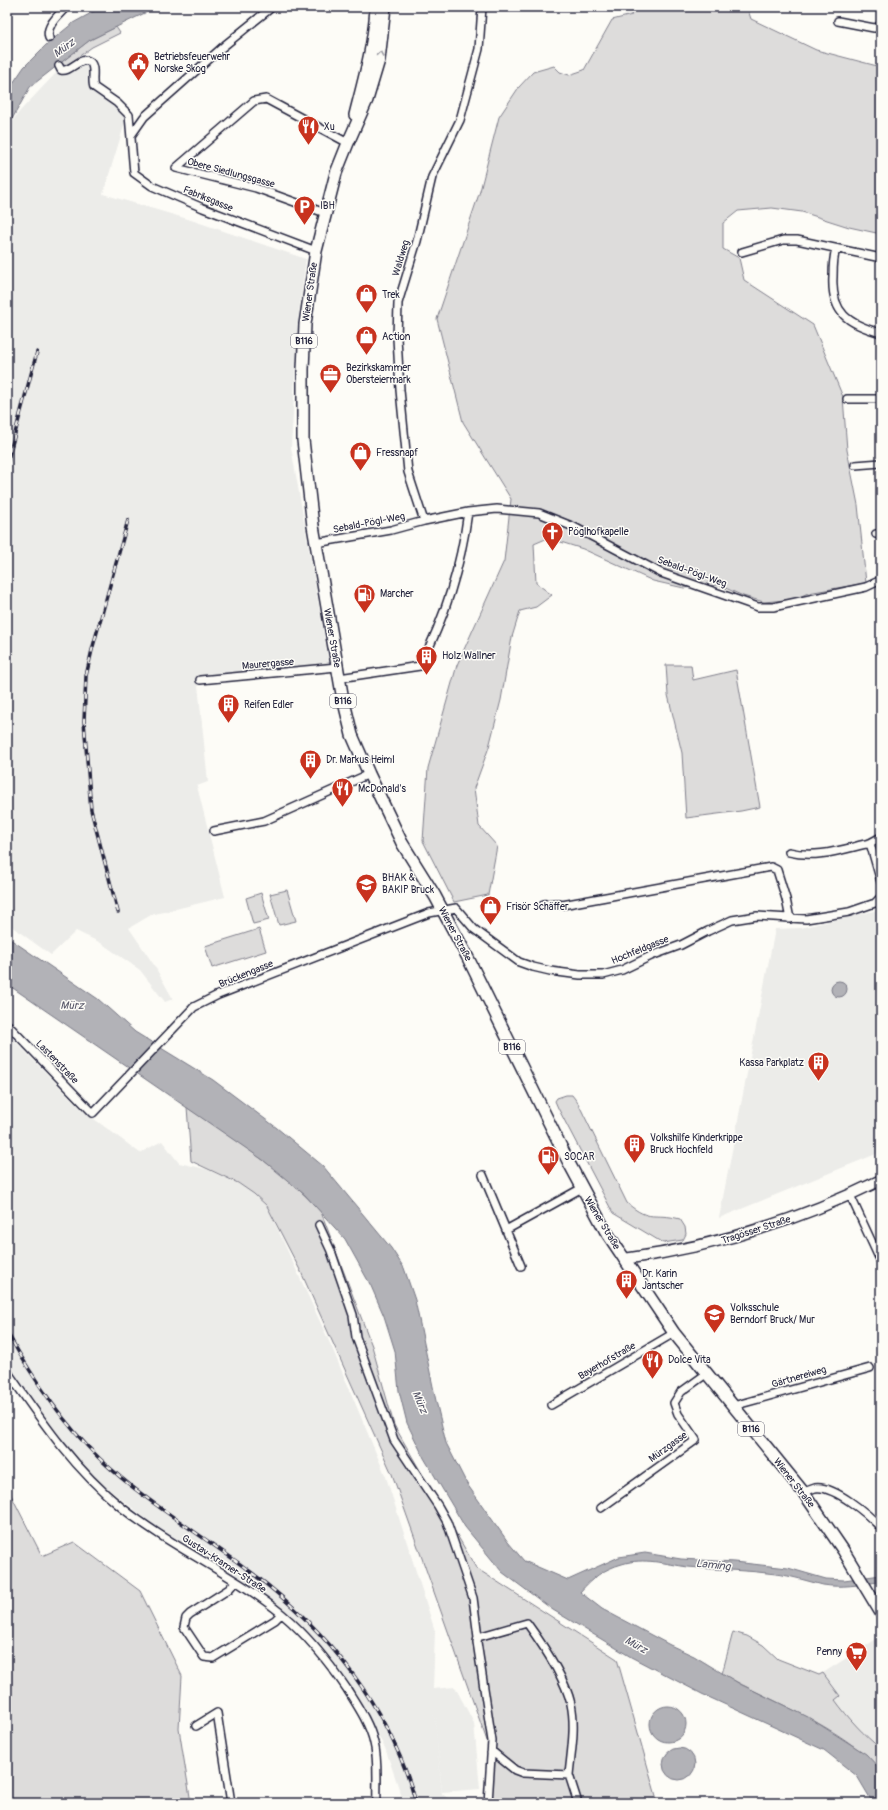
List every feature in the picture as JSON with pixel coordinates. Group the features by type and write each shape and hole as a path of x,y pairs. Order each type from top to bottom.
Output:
{"main road":[{"name":"Wiener Straße","path":"348,143 367,70 374,34 376,7"},
{"name":"Wiener Straße","path":"385,7 379,60 368,100 336,173 325,213 316,250 305,324 302,440 316,543 338,673 352,735 402,843 443,909 582,1188 605,1230 674,1333 804,1493 843,1550 881,1613"},
{"name":"Tragösser Straße","path":"624,1259 687,1249 730,1239 790,1220 850,1195 881,1180"}],"street":[{"path":"49,38 47,32 49,28 66,7"},
{"path":"132,134 144,117 225,45 272,7"},
{"name":"Waldweg","path":"424,521 408,472 400,390 397,338 398,303 417,241 432,177 460,120 479,49 482,7"},
{"path":"838,21 874,28 879,27 881,23"},
{"name":"Fabriksgasse","path":"59,66 61,70 66,71 82,61 85,60 90,62 94,87 117,103 129,115 132,134 131,156 134,173 152,186 203,208 316,250"},
{"name":"Obere Siedlungsgasse","path":"325,213 256,188 176,168 254,101 261,99 266,99 348,143"},
{"path":"742,252 783,240 796,240 881,258"},
{"path":"836,249 832,289 837,309 852,321 867,329 881,333"},
{"path":"846,399 881,400"},
{"path":"855,465 881,463"},
{"name":"Sebald-Pögl-Weg","path":"316,543 391,530 424,521 468,512 497,509 539,513 574,526 661,573 758,607 773,606 866,587 881,580"},
{"name":"Maurergasse","path":"200,680 338,673 420,666 456,577 465,539 468,512"},
{"path":"214,831 264,821 369,774"},
{"path":"789,852 816,856 870,843 881,837"},
{"path":"870,843 881,882"},
{"path":"544,904 556,903 562,905 771,867 777,870 790,919"},
{"name":"Hochfeldgasse","path":"443,909 456,908 474,929 519,962 533,967 580,975 604,975 622,970 651,956 681,945 732,920 757,916 806,919 849,912 875,903 881,897"},
{"name":"Brückengasse","path":"93,1113 194,1007 218,996 429,913 443,909"},
{"name":"Lastenstraße","path":"7,1024 93,1113"},
{"path":"483,1175 521,1266"},
{"path":"506,1230 582,1188"},
{"path":"850,1195 881,1262"},
{"path":"319,1225 331,1251 353,1315 356,1336 394,1440 447,1522 473,1598 478,1636 477,1642 490,1725 491,1753 488,1803"},
{"name":"Bayerhofstraße","path":"550,1406 674,1333"},
{"name":"Gärtnereiweg","path":"733,1406 870,1368"},
{"name":"Gustav-Kramer-Straße","path":"7,1371 60,1445 107,1495 161,1535 235,1582 281,1614 304,1634 320,1651 342,1682 362,1716 374,1742 376,1753 377,1803"},
{"name":"Mürzgasse","path":"601,1508 696,1440 678,1414 674,1403 681,1392 706,1374"},
{"path":"804,1493 814,1488 821,1488 832,1492 859,1507 881,1528"},
{"path":"235,1582 229,1589 186,1618 184,1627 204,1657 213,1658 222,1653 275,1620 281,1614"},
{"path":"478,1636 527,1623 545,1647 571,1703 573,1720 569,1775 578,1803"},
{"path":"196,1726 217,1713 231,1803"},
{"path":"491,1753 494,1752 516,1770 523,1773 569,1775"}],"shaded area":[{"path":"622,7 747,7 751,19 816,50 881,67 881,234 849,227 802,212 772,208 738,211 723,223 723,249 739,258 744,280 813,325 843,397 847,450 858,505 866,583 808,593 795,599 764,602 743,596 719,585 684,588 653,581 583,549 548,538 534,544 536,583 552,595 536,607 520,611 512,637 501,700 489,747 474,788 479,826 497,846 488,895 454,902 423,841 428,768 457,665 504,561 511,499 463,422 437,319 480,191 499,117 519,87 533,72 554,66 560,72 569,75 584,70 612,20 632,15"},
{"path":"116,27 120,33 92,47 63,68 60,63 90,40"},
{"path":"69,63 88,65 91,87 107,98 127,116 103,194 191,220 306,259 299,313 291,447 330,669 197,675 208,782 197,786 225,897 151,915 129,928 154,965 173,999 165,1002 140,970 101,943 76,931 51,955 7,923 7,128 20,111 57,72"},
{"path":"666,665 691,665 693,680 736,670 760,807 686,818 682,753 668,695"},
{"path":"287,890 296,921 279,925 270,894"},
{"path":"261,893 269,920 253,924 246,898"},
{"path":"881,907 881,1152 719,1218 775,929 800,928 878,910"},
{"path":"259,929 266,951 212,968 205,946"},
{"path":"7,1033 82,1110 140,1153 162,1141 179,1163 206,1169 238,1183 255,1194 267,1206 333,1350 386,1477 435,1631 433,1689 455,1687 474,1723 480,1789 442,1792 433,1698 442,1794 451,1800 451,1803 404,1803 385,1748 358,1699 339,1671 310,1635 266,1596 154,1525 101,1483 83,1465 49,1423 7,1363"},
{"path":"572,1095 578,1103 627,1203 641,1213 647,1215 680,1219 685,1227 686,1234 683,1240 663,1243 613,1213 555,1101 557,1098"},
{"path":"187,1107 240,1143 291,1182 321,1212 372,1346 394,1425 476,1568 617,1659 658,1803 488,1803 491,1752 392,1474 301,1272 267,1206 254,1194 238,1183 191,1161"},
{"path":"7,1487 42,1556 74,1542 140,1591 182,1676 179,1729 191,1803 7,1803"},
{"path":"733,1632 747,1636 763,1645 778,1659 819,1675 823,1673 840,1696 835,1700 840,1707 862,1732 881,1749 881,1770 846,1740 806,1716 722,1674"},
{"path":"881,1636 881,1749 859,1731 835,1700 840,1696 823,1673"}],"water":[{"name":"Mürz","path":"102,7 157,7 90,40 30,87 7,128 7,92 24,67 46,45 73,23"},
{"name":"Laming","path":"7,937 98,999 135,1032 213,1080 277,1128 323,1166 391,1248 404,1268 415,1300 446,1443 467,1484 508,1542 524,1561 568,1580 619,1557 645,1553 681,1559 734,1562 788,1568 826,1579 844,1580 881,1575 881,1581 877,1582 850,1586 830,1586 776,1574 688,1567 638,1561 622,1564 604,1571 589,1582 580,1592 602,1609 694,1656 740,1684 808,1717 866,1754 881,1770 881,1803 873,1803 857,1776 824,1750 702,1694 631,1657 553,1610 502,1572 465,1527 424,1458 407,1423 399,1391 395,1351 384,1316 371,1286 345,1239 305,1195 263,1160 7,984"},
{"path":"839,981 845,983 847,989 845,995 839,997 833,995 831,989 833,983"},
{"path":"668,1706 681,1711 686,1724 681,1737 668,1742 655,1737 650,1724 655,1711"},
{"path":"676,1748 682,1748 692,1755 695,1764 694,1770 688,1777 682,1780 676,1780 666,1773 663,1767 663,1761 670,1751"}],"railway":[{"path":"7,463 37,352"},
{"path":"118,912 91,810 84,721 86,676 128,520"},
{"path":"7,1332 48,1398 72,1429 99,1458 135,1489 233,1559 280,1595 331,1646 353,1674 373,1704 391,1736 405,1769 416,1803"}],"place":[{"name":"Betriebsfeuerwehr Norske Skog","path":"138,82"},
{"name":"Xu","path":"308,146"},
{"name":"IBH","path":"304,226"},
{"name":"Trek","path":"367,314"},
{"name":"Action","path":"366,356"},
{"name":"Bezirkskammer Obersteiermark","path":"331,394"},
{"name":"Fressnapf","path":"360,472"},
{"name":"Pöglhofkapelle","path":"552,552"},
{"name":"Marcher","path":"364,614"},
{"name":"Holz Wallner","path":"427,676"},
{"name":"Reifen Edler","path":"229,724"},
{"name":"Dr. Markus Heiml","path":"311,780"},
{"name":"McDonald's","path":"343,808"},
{"name":"BHAK & BAKIP Bruck","path":"366,904"},
{"name":"Frisör Schäffer","path":"491,926"},
{"name":"Kassa Parkplatz","path":"819,1082"},
{"name":"Volkshilfe Kinderkrippe Bruck Hochfeld","path":"634,1164"},
{"name":"SOCAR","path":"548,1176"},
{"name":"Dr. Karin Jantscher","path":"627,1300"},
{"name":"Volksschule Berndorf Bruck/ Mur","path":"715,1334"},
{"name":"Dolce Vita","path":"652,1380"},
{"name":"Penny","path":"857,1672"}]}
